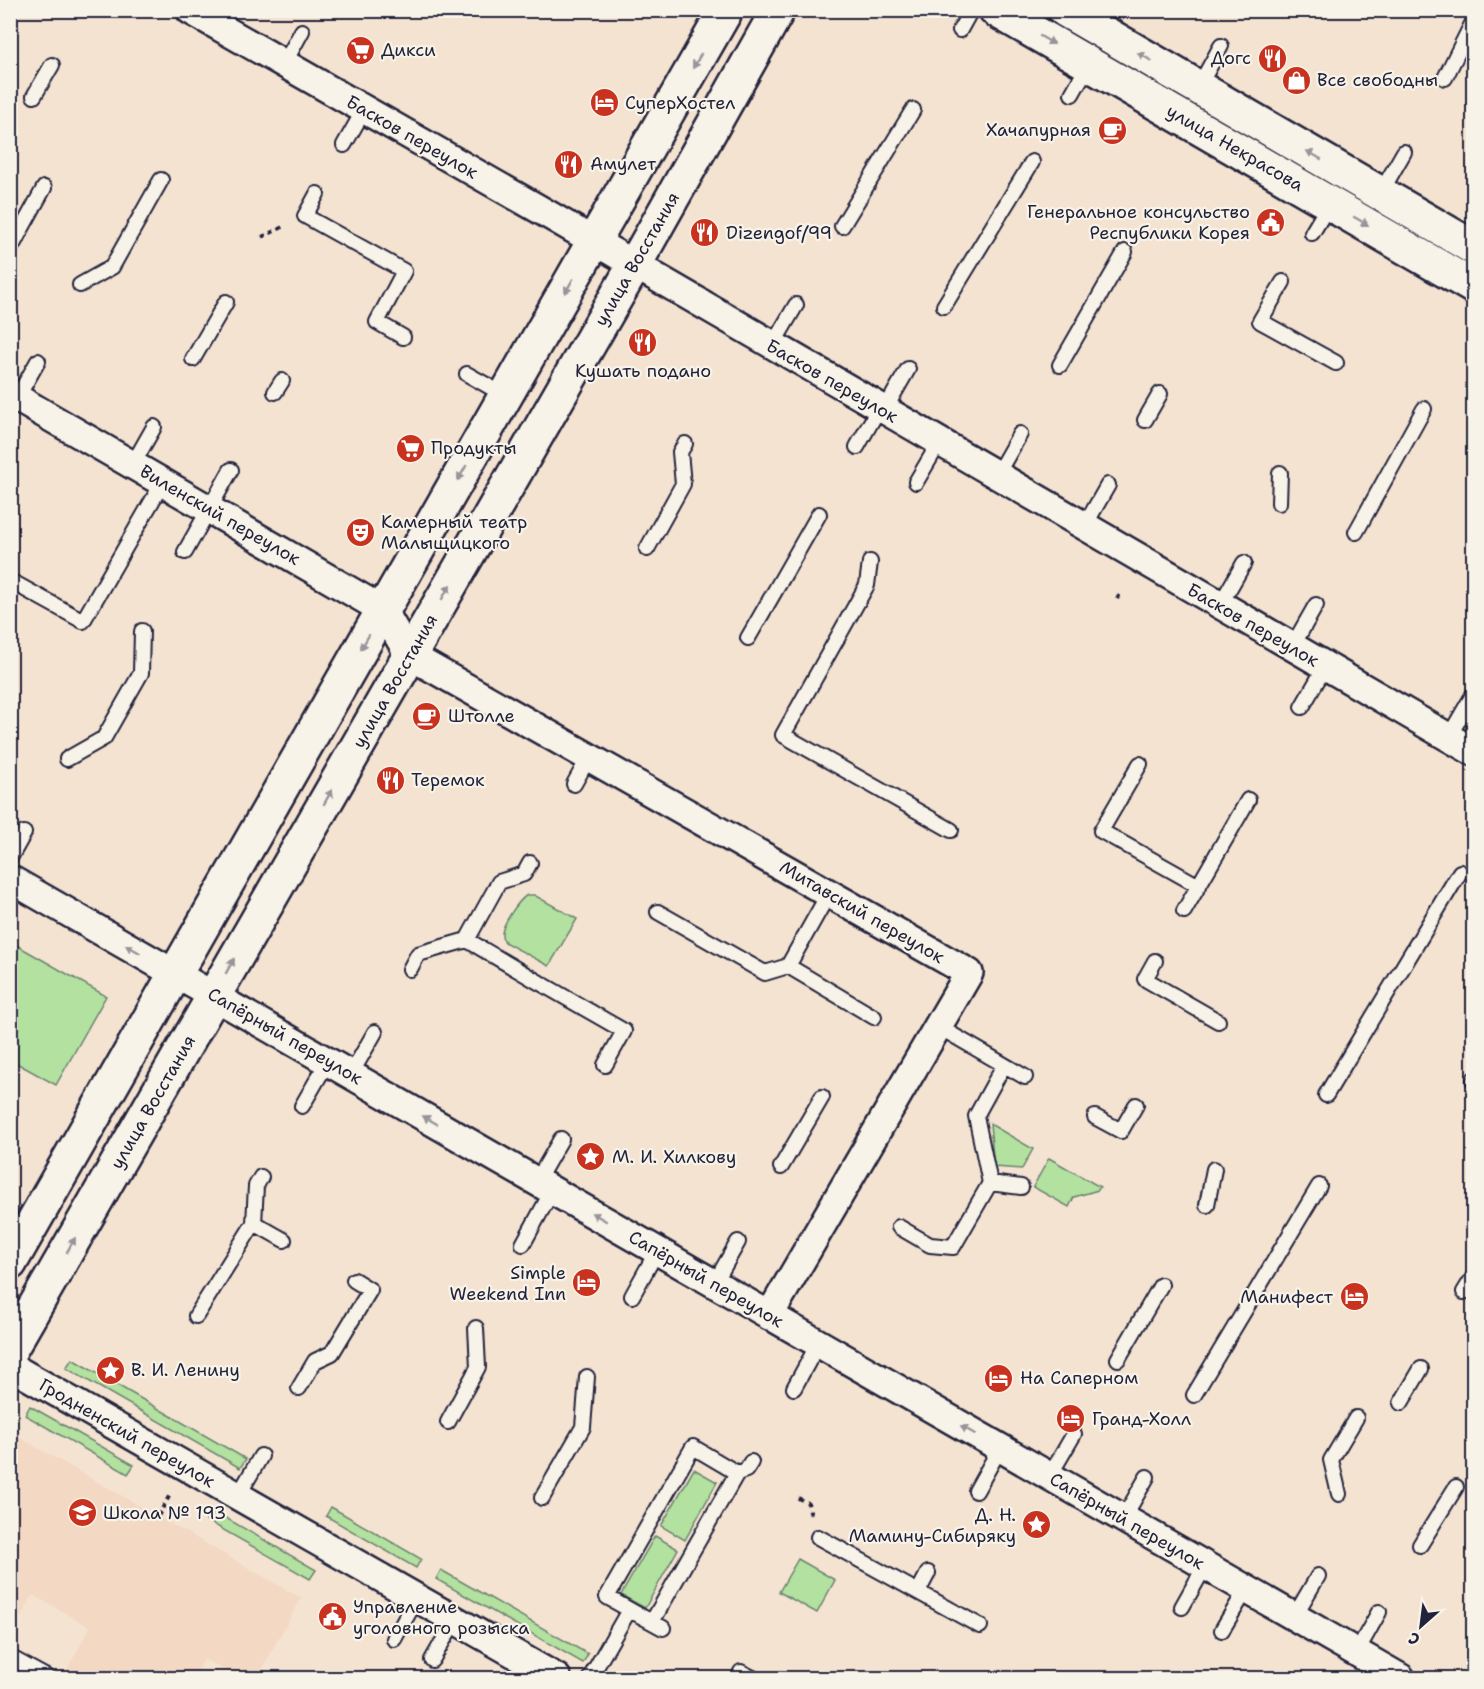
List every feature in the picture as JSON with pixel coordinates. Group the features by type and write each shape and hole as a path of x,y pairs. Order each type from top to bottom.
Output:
{"street":[{"name":"Басков переулок","path":"190,10 1473,752"},
{"path":"10,1263 726,10"},
{"name":"улица Восстания","path":"10,1350 634,266 778,10"},
{"name":"улица Некрасова","path":"996,10 1473,286"},
{"name":"улица Некрасова","path":"1065,10 1473,248"},
{"name":"Виленский переулок","path":"14,396 383,610 410,655"},
{"name":"Митавский переулок","path":"410,655 969,973 845,1196 769,1316"},
{"name":"Сапёрный переулок","path":"10,879 1401,1678"},
{"name":"Гродненский переулок","path":"10,1366 556,1678"}],"lane":[{"path":"960,30 971,10"},
{"path":"1445,78 1473,20"},
{"path":"284,64 302,31"},
{"path":"1198,88 1221,46"},
{"path":"1072,94 1089,64"},
{"path":"34,96 52,65"},
{"path":"344,145 364,110"},
{"path":"842,226 913,110"},
{"path":"1380,194 1404,152"},
{"path":"944,306 1032,162"},
{"path":"80,285 112,267 161,180"},
{"path":"10,250 44,188"},
{"path":"317,194 304,216 404,272 377,322 404,337"},
{"path":"1312,233 1330,203"},
{"path":"1060,365 1125,252"},
{"path":"1283,282 1260,321 1336,363"},
{"path":"193,359 226,302"},
{"path":"772,346 796,305"},
{"path":"14,396 38,361"},
{"path":"857,447 908,369"},
{"path":"467,374 506,396"},
{"path":"1145,420 1160,394"},
{"path":"1356,532 1424,409"},
{"path":"133,464 154,427"},
{"path":"996,476 1020,434"},
{"path":"916,482 939,443"},
{"path":"647,549 683,484 680,452 685,444"},
{"path":"186,552 231,471"},
{"path":"1279,503 1280,473"},
{"path":"16,584 83,621 163,482"},
{"path":"1084,527 1108,484"},
{"path":"748,638 819,514"},
{"path":"870,562 867,585 783,735 951,830"},
{"path":"1220,605 1244,563"},
{"path":"1292,647 1316,604"},
{"path":"67,759 104,738 141,673 142,631"},
{"path":"1302,706 1325,667"},
{"path":"1448,738 1473,695"},
{"path":"574,784 589,757"},
{"path":"1140,764 1101,831 1199,886"},
{"path":"1184,911 1248,800"},
{"path":"10,858 24,833"},
{"path":"410,969 418,954 467,940 499,882 524,874 530,863"},
{"path":"1326,1095 1460,872"},
{"path":"658,912 765,973 788,966 829,893"},
{"path":"467,940 624,1031 605,1065"},
{"path":"1155,961 1145,979 1218,1021"},
{"path":"788,966 874,1017"},
{"path":"939,1027 1025,1077"},
{"path":"351,1074 375,1032"},
{"path":"302,1106 328,1061"},
{"path":"899,1227 930,1245 953,1247 990,1183 976,1116 1004,1065"},
{"path":"781,1167 822,1097"},
{"path":"1095,1117 1121,1131 1136,1105"},
{"path":"523,1244 561,1139"},
{"path":"1207,1205 1214,1169"},
{"path":"196,1316 254,1223 256,1186 261,1177"},
{"path":"990,1183 1021,1187"},
{"path":"1194,1395 1319,1186"},
{"path":"254,1223 284,1240"},
{"path":"714,1284 738,1242"},
{"path":"632,1296 657,1251"},
{"path":"1464,1292 1473,1276"},
{"path":"299,1388 315,1360 332,1353 370,1290 354,1280"},
{"path":"1118,1359 1161,1285"},
{"path":"448,1422 478,1366 476,1329"},
{"path":"794,1388 818,1344"},
{"path":"1401,1403 1421,1369"},
{"path":"542,1498 583,1427 587,1377"},
{"path":"1339,1494 1331,1460 1356,1418"},
{"path":"1050,1477 1074,1434"},
{"path":"737,1473 693,1447 607,1597 657,1625 737,1473 746,1470 751,1462"},
{"path":"976,1491 1000,1448"},
{"path":"238,1496 261,1456"},
{"path":"1123,1519 1147,1477"},
{"path":"1420,1545 1456,1487"},
{"path":"818,1537 980,1626"},
{"path":"1182,1607 1205,1566"},
{"path":"918,1592 928,1573"},
{"path":"1294,1617 1318,1576"},
{"path":"1222,1630 1246,1590"},
{"path":"394,1639 417,1598"},
{"path":"590,1678 629,1610"},
{"path":"1356,1653 1379,1612"},
{"path":"432,1660 455,1620"},
{"path":"10,1667 15,1660 48,1678"}],"path":[{"path":"1117,599 1121,592"},
{"path":"158,1516 172,1491"}],"shaded area":[{"name":"Школа № 193","path":"10,1432 301,1598 257,1678 240,1678 204,1659 193,1678 185,1678 173,1672 169,1678 134,1678 123,1673 119,1678 79,1678 66,1671 90,1627 33,1595 17,1623 11,1619"}],"green space":[{"path":"527,895 534,895 577,919 549,966 506,943 502,938 507,919"},
{"path":"11,942 106,996 56,1085 11,1060"},
{"path":"990,1124 1033,1149 1022,1169 994,1167"},
{"path":"1049,1158 1100,1187 1098,1190 1074,1197 1069,1207 1033,1187"},
{"path":"72,1359 246,1459 240,1468 66,1368"},
{"path":"30,1406 134,1465 128,1474 25,1415"},
{"path":"694,1469 717,1482 685,1540 661,1526"},
{"path":"331,1507 421,1559 416,1568 326,1516"},
{"path":"212,1510 316,1570 310,1579 206,1520"},
{"path":"655,1536 678,1549 645,1608 621,1595"},
{"path":"798,1559 835,1580 817,1613 779,1592"},
{"path":"441,1570 588,1654 583,1663 436,1579"}],"place":[{"name":"Дикси","path":"360,50"},
{"name":"Догс","path":"1272,58"},
{"name":"Все свободны","path":"1296,80"},
{"name":"СуперХостел","path":"604,103"},
{"name":"Хачапурная","path":"1112,130"},
{"name":"Амулет","path":"569,164"},
{"name":"Генеральное консульство Республики Корея","path":"1271,222"},
{"name":"Dizengof/99","path":"705,233"},
{"name":"Кушать подано","path":"643,342"},
{"name":"Продукты","path":"410,448"},
{"name":"Камерный театр Малыщицкого","path":"360,532"},
{"name":"Штолле","path":"427,716"},
{"name":"Теремок","path":"390,780"},
{"name":"М. И. Хилкову","path":"591,1157"},
{"name":"Simple Weekend Inn","path":"587,1283"},
{"name":"Манифест","path":"1354,1297"},
{"name":"В. И. Ленину","path":"110,1370"},
{"name":"На Саперном","path":"999,1378"},
{"name":"Гранд-Холл","path":"1071,1419"},
{"name":"Школа № 193","path":"82,1513"},
{"name":"Д. Н. Мамину-Сибиряку","path":"1037,1525"},
{"name":"Управление уголовного розыска","path":"332,1617"}]}
